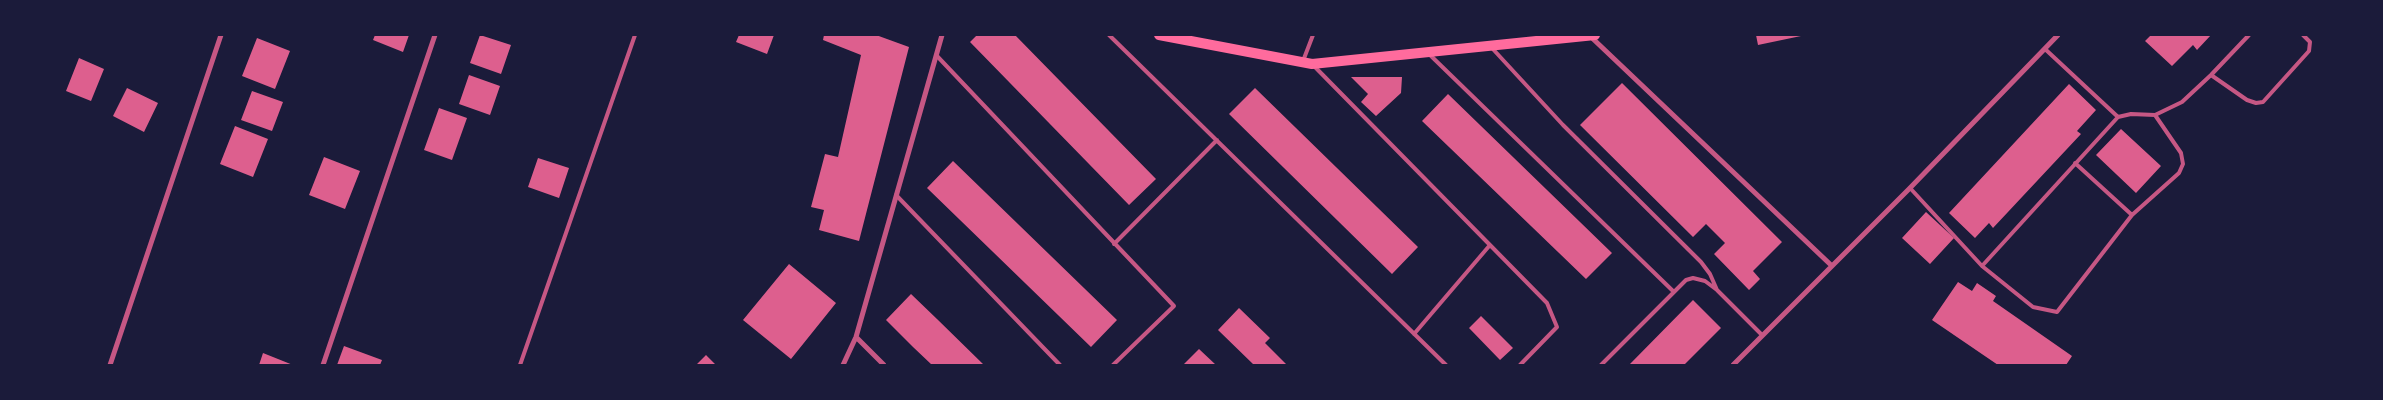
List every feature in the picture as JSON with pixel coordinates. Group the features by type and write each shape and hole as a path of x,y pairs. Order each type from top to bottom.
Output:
{"main road":[{"path":"1159,35 1307,63 1592,35"}],"street":[{"path":"110,365 221,35"},
{"path":"323,365 435,35"},
{"path":"843,365 856,337 942,35"},
{"path":"1592,35 1832,266"},
{"path":"1733,365 1910,188 2058,35"},
{"path":"856,337 884,365"}],"lane":[{"path":"520,365 635,35"},
{"path":"1109,35 1446,365"},
{"path":"1313,35 1307,63 1547,303 1557,327 1520,365"},
{"path":"1982,266 2118,116 2131,114 2155,115 2182,102 2212,75 2249,35"},
{"path":"2212,75 2247,100 2256,103 2263,102 2308,51 2310,42 2303,35"},
{"path":"1490,46 1563,126 1701,262 1710,274 1717,290"},
{"path":"2045,49 2118,116"},
{"path":"1428,52 1674,292"},
{"path":"937,56 1174,306 1113,365"},
{"path":"1910,188 1982,266 2033,307 2057,312 2132,215 2179,174 2183,164 2180,153 2155,115"},
{"path":"1114,244 1217,140"},
{"path":"2075,163 2132,215"},
{"path":"896,195 1060,365"},
{"path":"1414,334 1490,245"},
{"path":"1601,365 1686,280 1693,278 1705,281 1717,290 1762,335"}],"building":[{"path":"375,35 409,35 403,52 373,40"},
{"path":"480,35 511,45 501,74 470,63"},
{"path":"739,35 774,35 767,54 736,42"},
{"path":"824,35 876,35 909,47 859,241 819,230 824,210 811,207 825,154 838,157 861,55 823,40"},
{"path":"977,35 1015,35 1156,179 1129,205 970,42"},
{"path":"1756,35 1801,35 1801,36 1758,45"},
{"path":"2151,35 2211,35 2197,50 2193,45 2172,66 2145,41"},
{"path":"257,38 290,51 275,89 242,76"},
{"path":"79,58 104,69 91,101 66,91"},
{"path":"469,75 500,86 490,115 459,104"},
{"path":"1351,77 1402,77 1401,93 1376,116 1361,102 1368,94"},
{"path":"1622,83 1782,242 1753,271 1760,279 1749,290 1714,254 1725,243 1706,224 1693,237 1580,125"},
{"path":"2069,84 2096,110 2077,131 2081,134 1993,228 1989,223 1975,238 1949,213"},
{"path":"127,88 158,103 144,132 113,116"},
{"path":"1255,88 1418,247 1392,274 1229,114"},
{"path":"252,91 283,102 272,131 241,120"},
{"path":"1448,94 1612,253 1586,279 1422,121"},
{"path":"439,108 467,118 452,160 424,150"},
{"path":"235,126 268,139 253,177 220,164"},
{"path":"2121,129 2161,166 2136,193 2096,155"},
{"path":"324,157 360,171 345,209 309,195"},
{"path":"538,158 569,168 559,198 528,187"},
{"path":"953,161 1117,320 1091,347 927,188"},
{"path":"1926,212 1954,238 1930,264 1902,238"},
{"path":"789,264 836,303 791,359 743,320"},
{"path":"1958,282 1972,291 1977,283 1996,296 1993,301 2072,356 2066,365 1998,365 1932,320"},
{"path":"911,294 984,365 932,365 913,347 886,320"},
{"path":"1693,300 1721,328 1684,365 1629,365"},
{"path":"1239,308 1270,338 1265,343 1287,365 1254,365 1218,330"},
{"path":"1481,316 1513,348 1500,360 1469,328"},
{"path":"344,346 382,360 380,365 337,365"},
{"path":"1199,349 1216,365 1183,365"},
{"path":"263,353 293,365 259,365"},
{"path":"706,355 716,365 696,365"}]}
